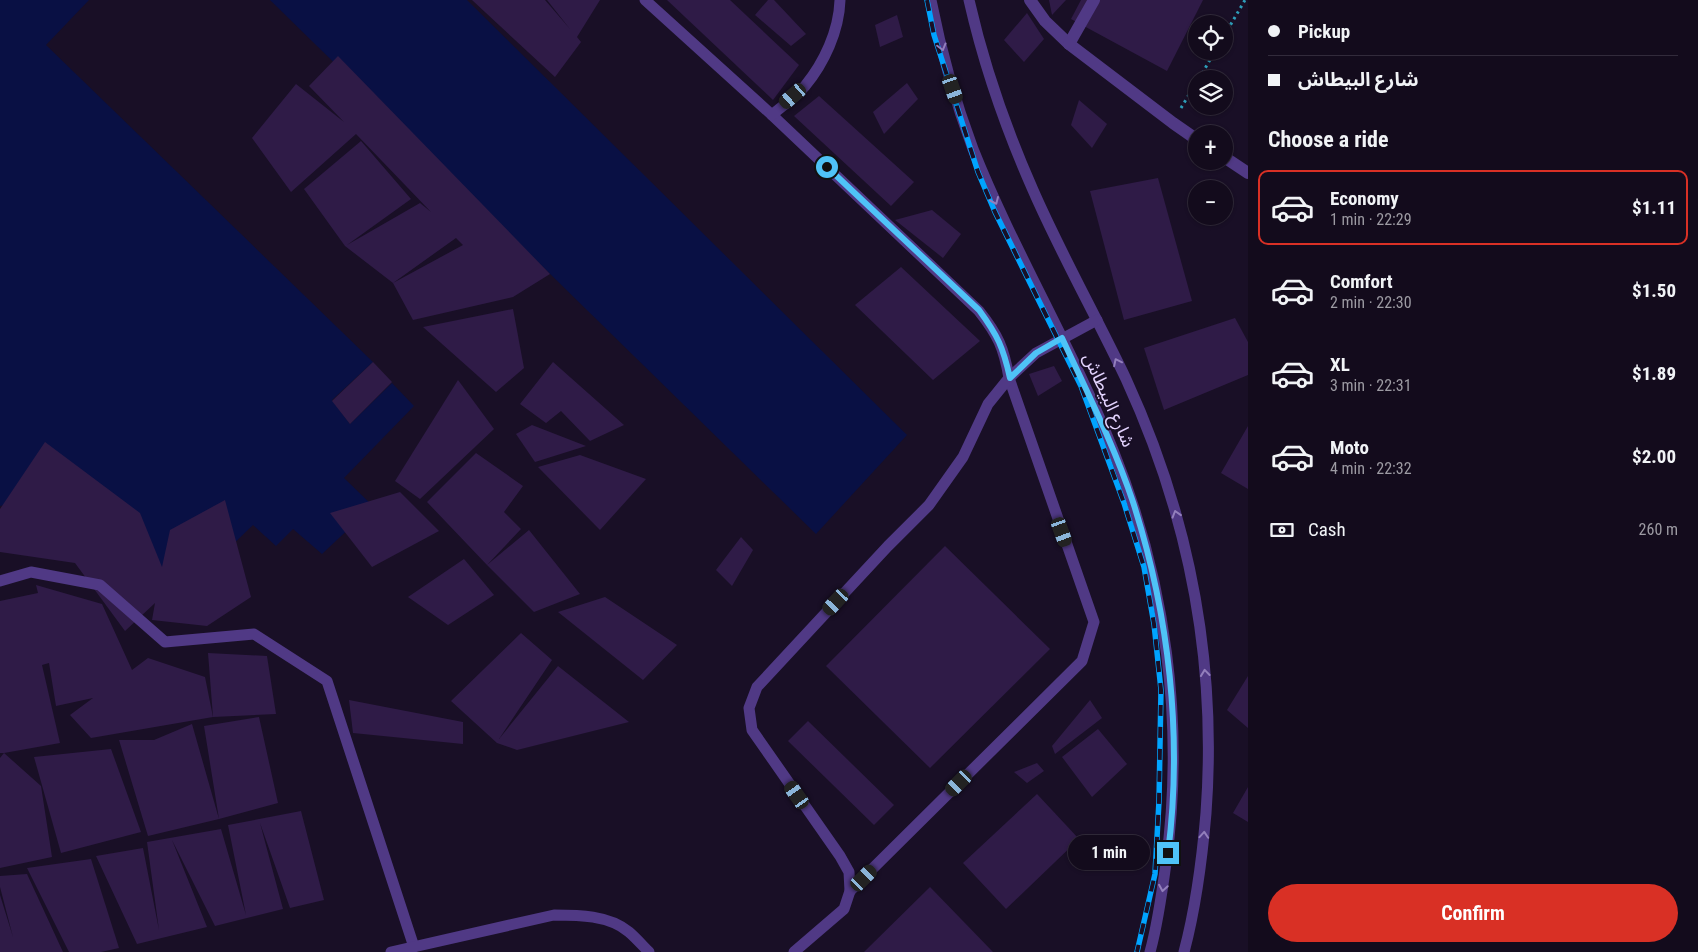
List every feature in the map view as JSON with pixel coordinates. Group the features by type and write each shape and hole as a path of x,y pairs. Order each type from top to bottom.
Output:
{"street":[{"path":"1030,0 1045,21 1069,44 1188,134"},
{"path":"1069,44 1094,0"},
{"path":"1233,163 1248,173"}],"lane":[{"path":"645,0 772,115 979,310 994,330 1005,353 1010,378 1094,622 1082,662 850,891"},
{"path":"772,115 804,87 827,52 840,11 840,0"},
{"name":"شارع البيطاش","path":"931,0 936,28 953,89 973,148 998,206 1113,449 1132,502 1148,556 1158,601 1168,666 1173,722 1174,778 1170,835 1163,890 1150,952"},
{"name":"شارع البيطاش","path":"969,0 992,84 1012,139 1034,192 1126,380 1158,455 1182,533 1199,612 1208,693 1209,775 1203,856 1184,952"},
{"path":"794,952 844,909 850,891 849,872 840,856 752,730 749,708 757,687 888,546 929,505 963,457 988,404 1010,378 1036,353 1097,320"},
{"path":"0,582 31,572 100,585 165,642 254,634 327,681 414,947"},
{"path":"391,952 554,915 579,914 604,920 628,931 649,952"}],"path":[{"path":"1233,21 1245,0"},
{"path":"1172,123 1188,96"}],"shaded area":[{"path":"0,0 89,0 46,45 373,362 332,400 350,424 392,383 414,406 344,478 373,506 322,554 293,529 276,546 253,525 170,605 55,493 0,506"},
{"path":"270,0 467,0 907,435 816,534"}],"building":[{"path":"472,0 545,0 570,29 547,0 600,0 577,37 581,42 555,77"},
{"path":"667,0 730,0 799,65 773,100"},
{"path":"768,0 774,0 806,34 791,46 755,15"},
{"path":"1049,0 1066,0 1052,15"},
{"path":"1081,0 1203,0 1195,15 1188,15 1188,30 1167,71 1071,19"},
{"path":"1027,13 1044,39 1024,62 1004,40"},
{"path":"897,15 903,37 880,47 875,25"},
{"path":"338,56 550,274 513,297 413,320 393,283 345,246 304,189 361,141 411,199 347,245 420,203 431,212 356,134 291,192 252,138 296,84 344,122 309,86","holes":["456,238 463,245 393,283"]},
{"path":"907,83 918,99 884,134 873,112"},
{"path":"819,96 914,182 891,206 794,116"},
{"path":"1079,100 1107,124 1092,148 1071,125"},
{"path":"1158,178 1192,301 1124,320 1090,191"},
{"path":"932,210 961,234 943,258 895,220"},
{"path":"901,267 980,341 933,380 855,305"},
{"path":"513,309 524,368 496,392 423,327"},
{"path":"1235,318 1248,342 1248,375 1164,410 1144,348"},
{"path":"373,362 392,382 350,424 332,401"},
{"path":"553,362 624,425 590,441 561,411 546,423 520,404"},
{"path":"1054,366 1062,381 1038,396 1029,374"},
{"path":"458,380 494,429 420,499 395,481"},
{"path":"532,425 586,446 535,462 516,434"},
{"path":"1248,426 1248,489 1221,473"},
{"path":"45,442 140,513 162,567 170,530 225,500 251,597 207,626 152,620 155,603 125,631 75,563 0,552 0,509"},
{"path":"476,453 523,486 504,512 521,529 487,565 427,502"},
{"path":"580,455 646,479 600,530 538,467"},
{"path":"400,492 439,531 372,567 330,513"},
{"path":"529,530 580,594 534,612 487,565"},
{"path":"741,537 753,550 732,586 716,570"},
{"path":"945,546 1050,649 930,768 826,666"},
{"path":"464,559 494,595 448,625 408,597"},
{"path":"36,585 102,604 132,670 148,658 205,677 213,717 91,738 70,715 93,698 56,706 49,663 42,665 60,743 0,753 0,601 38,593"},
{"path":"605,597 677,645 643,680 558,612"},
{"path":"521,633 552,660 499,739 558,666 629,722 517,750 497,743 451,701"},
{"path":"208,653 267,656 276,714 213,717"},
{"path":"1248,676 1248,728 1227,710"},
{"path":"349,700 463,722 463,744 353,733"},
{"path":"1090,700 1102,718 1055,754 1052,746"},
{"path":"259,717 278,803 219,819 204,726"},
{"path":"808,721 894,805 874,825 788,741"},
{"path":"192,724 219,819 148,836 119,740 154,740"},
{"path":"1098,729 1127,764 1092,797 1062,757"},
{"path":"111,749 141,832 61,853 34,757"},
{"path":"4,753 41,786 52,857 0,868 0,758"},
{"path":"1037,763 1044,771 1027,783 1014,772"},
{"path":"1248,787 1248,822 1233,813"},
{"path":"1037,794 1079,839 1006,909 963,863"},
{"path":"301,811 324,900 290,908 260,823 283,909 215,926 172,840 207,927 137,944 96,856 143,848 159,930 147,842 221,829 246,915 228,825"},
{"path":"91,859 119,948 101,952 69,952 27,868"},
{"path":"27,874 63,952 0,952 0,895 13,937 0,887 0,876"},
{"path":"930,887 993,952 864,952"}],"railway":[{"path":"927,0 934,35 978,172 995,212 1081,386 1124,503 1144,567 1154,624 1161,690 1159,801 1155,874 1137,952"}],"route":[{"path":"827,167 979,310 994,330 1005,353 1010,378 1036,353 1062,338 1113,449 1132,502 1148,556 1160,610 1173,722 1174,778 1168,853"}]}
